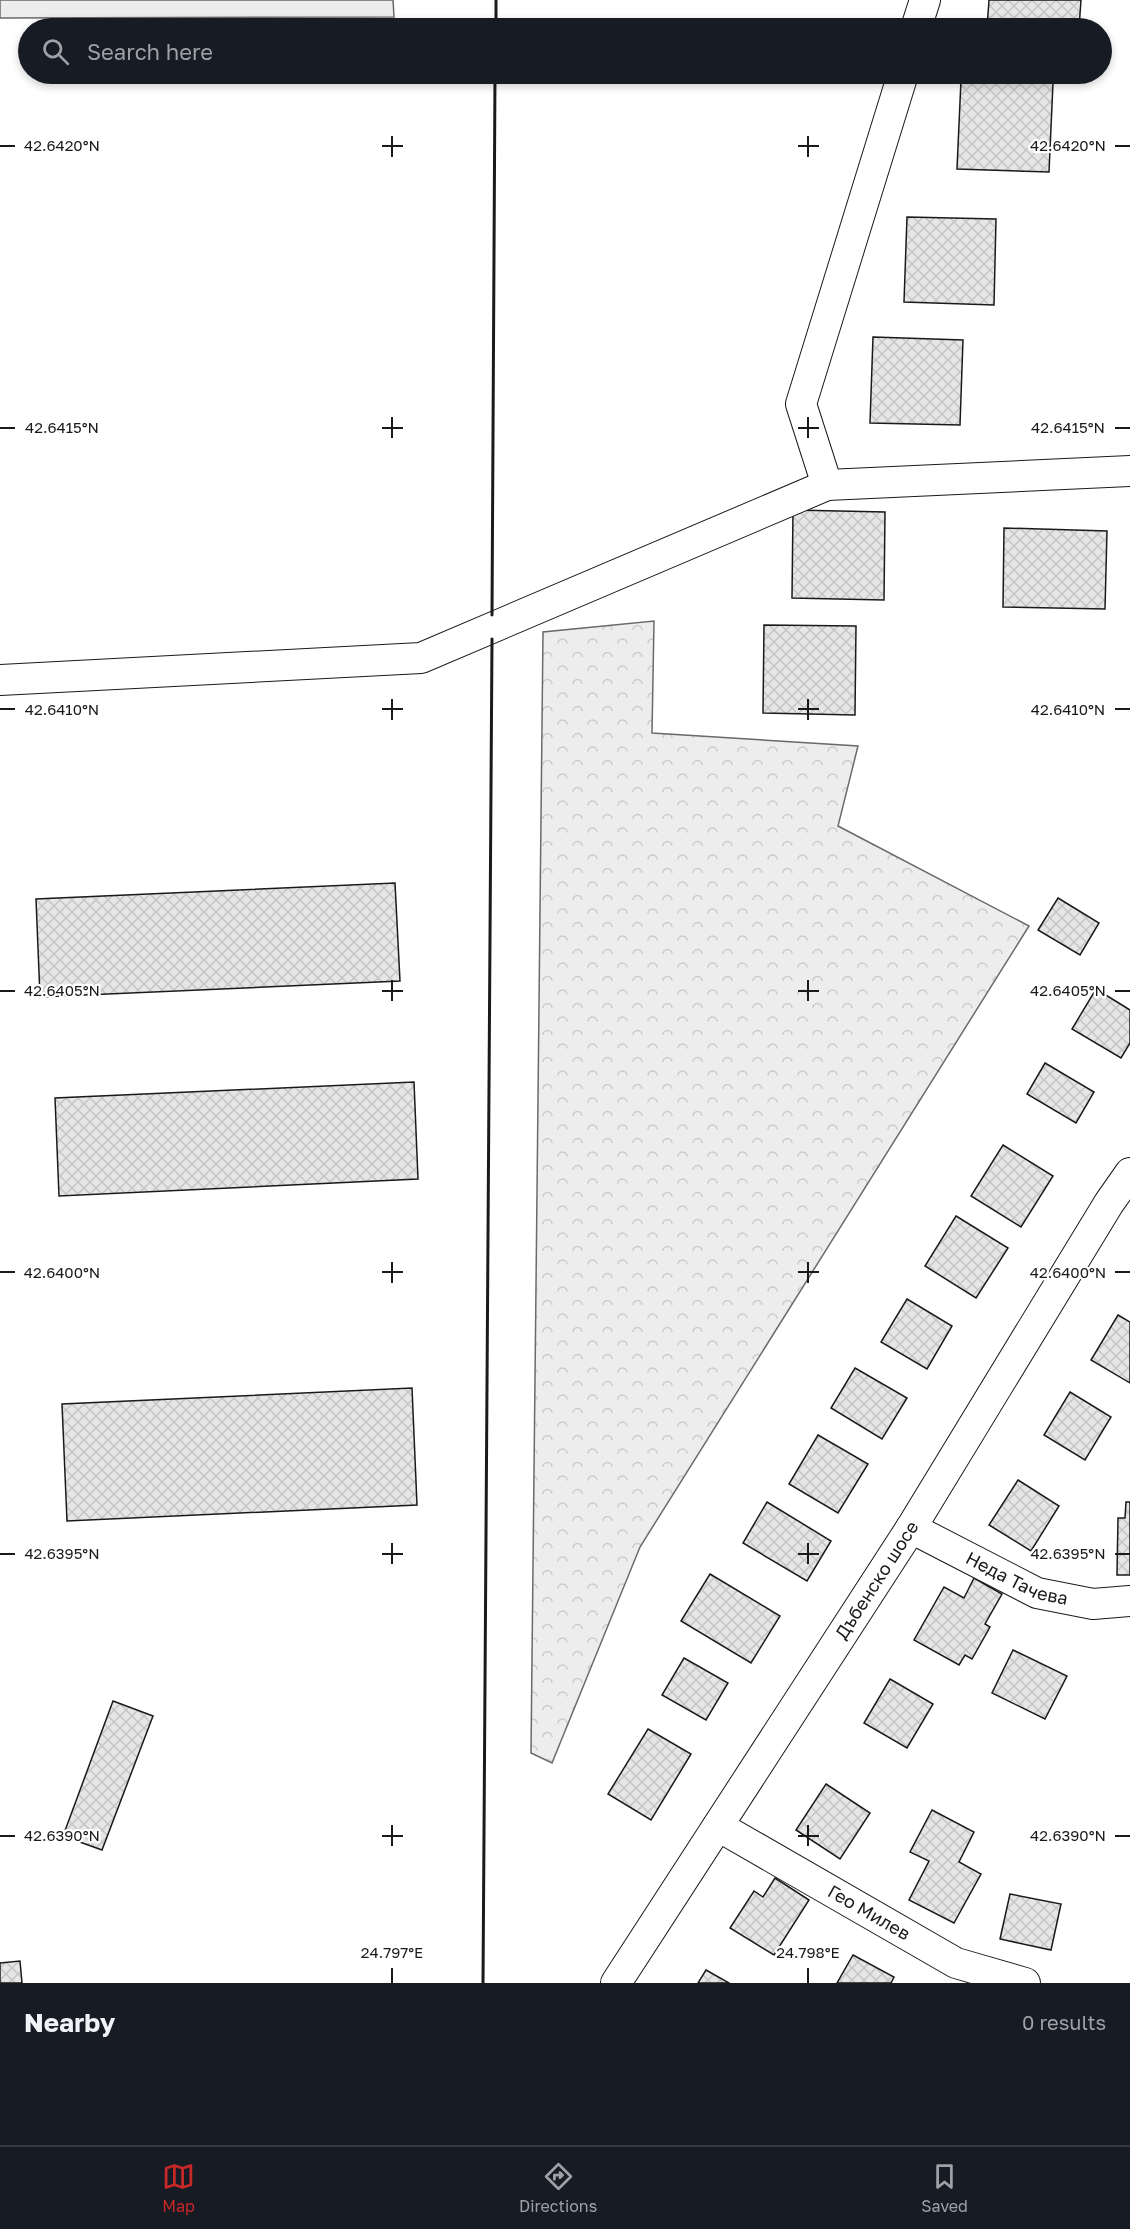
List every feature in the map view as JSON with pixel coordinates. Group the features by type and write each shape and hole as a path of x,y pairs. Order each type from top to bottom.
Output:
{"street":[{"path":"919,18 925,0"},
{"path":"827,485 801,404 900,84"},
{"path":"0,680 421,658 827,485 1130,471"},
{"name":"Дъбенско шосе","path":"616,1983 1120,1201 1130,1173"},
{"name":"Неда Тачева","path":"911,1527 1037,1593 1093,1604 1130,1601"},
{"name":"Гео Милев","path":"718,1826 956,1963 1025,1983"}],"shaded area":[{"path":"0,0 393,0 394,17 0,18"}],"green space":[{"path":"654,621 652,733 858,746 838,826 1029,926 640,1547 552,1763 531,1753 543,632"}],"building":[{"path":"989,0 1081,0 1080,18 988,18"},
{"path":"961,84 1053,84 1049,172 957,169"},
{"path":"907,217 996,219 994,305 904,302"},
{"path":"873,337 963,340 960,425 870,423"},
{"path":"793,510 885,512 884,600 792,598"},
{"path":"1004,528 1107,531 1105,609 1003,607"},
{"path":"764,625 856,626 855,715 763,713"},
{"path":"395,883 400,981 40,997 36,899"},
{"path":"1058,898 1099,923 1080,955 1038,930"},
{"path":"1096,989 1130,1010 1130,1043 1121,1058 1072,1029"},
{"path":"1045,1063 1094,1092 1076,1123 1027,1094"},
{"path":"414,1082 418,1179 59,1196 55,1098"},
{"path":"1003,1145 1053,1176 1021,1227 971,1196"},
{"path":"956,1216 1008,1248 976,1298 925,1266"},
{"path":"907,1299 952,1326 927,1369 881,1342"},
{"path":"1118,1315 1130,1322 1130,1383 1091,1360"},
{"path":"855,1368 907,1398 882,1439 831,1408"},
{"path":"412,1388 417,1505 67,1521 62,1404"},
{"path":"1070,1392 1111,1417 1085,1460 1044,1435"},
{"path":"818,1435 868,1464 838,1513 789,1484"},
{"path":"1018,1480 1059,1506 1031,1551 989,1525"},
{"path":"767,1502 831,1541 807,1581 743,1543"},
{"path":"1126,1502 1130,1502 1130,1575 1117,1575 1118,1518 1125,1518"},
{"path":"710,1574 780,1616 751,1663 681,1621"},
{"path":"974,1578 1002,1594 985,1624 990,1627 972,1659 965,1655 959,1665 914,1640 944,1587 964,1598"},
{"path":"1013,1650 1067,1676 1045,1719 992,1693"},
{"path":"684,1658 728,1683 706,1720 662,1695"},
{"path":"890,1679 933,1704 907,1748 864,1723"},
{"path":"113,1701 153,1716 102,1850 63,1836"},
{"path":"648,1729 691,1754 651,1820 608,1794"},
{"path":"826,1784 870,1813 840,1859 796,1830"},
{"path":"932,1810 974,1832 959,1862 981,1874 954,1923 909,1900 929,1861 910,1852"},
{"path":"775,1878 809,1900 774,1955 730,1928 754,1891 763,1897"},
{"path":"1010,1894 1061,1904 1051,1950 1000,1939"},
{"path":"853,1955 894,1977 891,1983 837,1983"},
{"path":"20,1961 22,1983 0,1983 0,1963"},
{"path":"706,1970 729,1983 698,1983"}],"wall":[{"path":"496,0 496,18"},
{"path":"492,615 495,84"},
{"path":"483,1983 492,639"}]}
